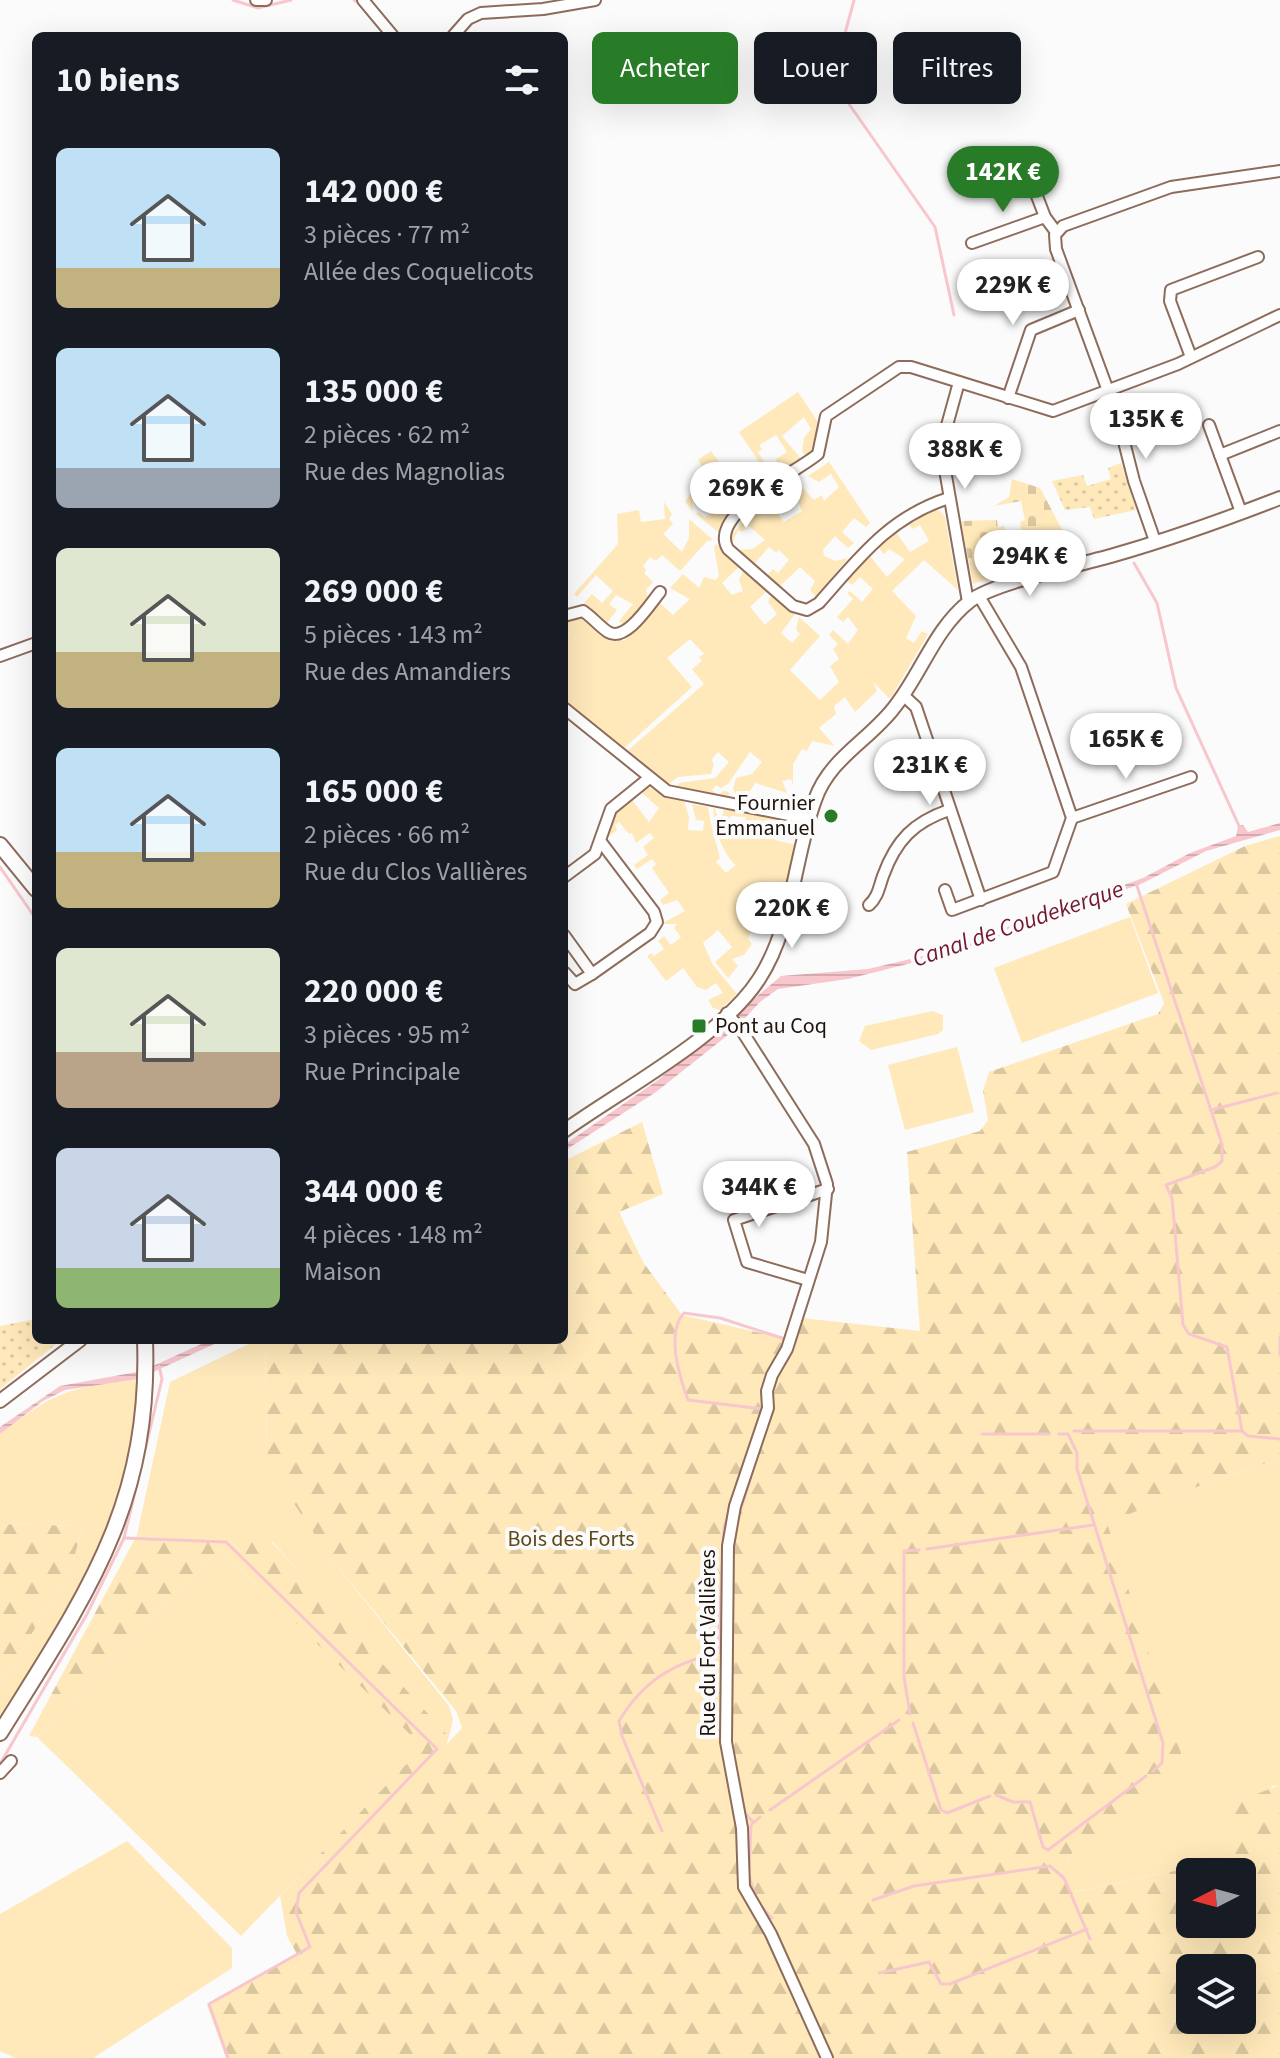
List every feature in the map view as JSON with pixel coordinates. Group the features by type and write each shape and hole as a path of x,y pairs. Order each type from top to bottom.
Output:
{"main road":[{"path":"0,845 32,884"},
{"path":"137,1344 145,1364"},
{"path":"0,1733 86,1594 108,1552 141,1434 147,1383 145,1344"}],"street":[{"path":"256,0 266,0"},
{"path":"363,0 390,32"},
{"path":"457,32 468,19 481,13 543,9 595,0"},
{"path":"1027,170 1045,217 1056,232 1056,249 1109,391 1155,541"},
{"path":"1056,232 1063,226 1171,187 1280,171"},
{"path":"972,243 1045,217"},
{"path":"1191,357 1170,301 1171,290 1258,257"},
{"path":"1008,398 1031,330 1079,310"},
{"path":"949,498 927,506 881,533 819,603 807,610 793,606 728,549 724,539 726,526 751,500 818,454 828,414 901,366 1053,411 1191,357 1280,315"},
{"path":"945,890 952,910 1055,870 1072,818 1021,667 973,599 949,498 942,438 959,382"},
{"path":"1209,425 1241,512"},
{"path":"1220,455 1280,431"},
{"path":"568,1128 655,1071 729,1015 754,987 767,964 820,789 835,766 888,715 934,643 973,599 1280,498"},
{"path":"568,615 583,611 608,632 619,634 627,630 660,592"},
{"path":"0,656 32,644"},
{"path":"903,695 916,707 981,900"},
{"path":"568,711 648,779 677,795 809,819"},
{"path":"1072,818 1191,777"},
{"path":"568,874 595,854 611,809 648,779"},
{"path":"869,905 875,899 885,870 910,829 921,820 949,810"},
{"path":"568,976 576,984 650,933 657,922 654,912 601,842"},
{"path":"568,941 592,974"},
{"name":"Rue du Fort Vallières","path":"729,1015 816,1148 828,1189 823,1231 787,1349 773,1370 767,1391 768,1408 731,1525 725,1601 725,1726 741,1822 741,1867 746,1893 771,1934 827,2058"},
{"path":"808,1280 749,1263 734,1220 828,1189"},
{"path":"0,1401 77,1344"},
{"path":"0,1773 11,1761"}],"green space":[{"path":"798,392 818,422 811,454 807,458 802,451 804,438 811,429 804,417 782,436 802,460 779,475 776,459 787,452 776,435 759,445 762,449 758,452 766,465 763,468 739,432"},
{"path":"711,451 746,500 717,531 696,514 698,512 705,517 726,506 720,489 712,498 702,495 692,501 693,511 685,502 699,481 708,476 698,460"},
{"path":"829,462 870,523 866,527 854,518 842,532 854,543 848,548 835,536 823,550 824,556 836,561 848,558 816,597 810,590 815,581 800,567 780,586 767,575 773,569 778,573 789,560 779,550 776,553 769,547 754,564 739,550 752,549 765,540 749,526 742,532 738,530 732,543 730,537 758,503 772,515 774,508 784,522 802,511 797,500 794,502 790,498 784,501 780,495 798,483 814,500 822,495 824,501 839,487 831,474 819,482 808,476"},
{"path":"1121,463 1136,510 1094,519 1090,507 1065,510 1052,481 1083,475 1087,486 1111,479 1108,468"},
{"path":"1012,479 1040,488 1073,550 973,584 961,521 997,520 998,527 1004,526 1009,549 1023,546 1020,522 1025,520 1021,501 994,506 1009,497"},
{"path":"664,502 672,514 669,519 673,524 663,534 682,552 689,538 689,519 713,540 707,541 680,571 662,555 656,561 650,557 643,566 646,570 644,573 653,582 646,590 648,598 624,625 619,621 633,604 616,595 609,604 617,610 607,623 584,603 592,594 602,603 613,591 596,575 577,597 574,594 618,544 617,514 639,510 641,522 665,519"},
{"path":"932,510 940,511 945,517 958,590 924,560 892,591 916,616 906,638 914,643 922,631 928,634 892,696 889,698 873,682 877,691 855,712 845,697 834,706 836,714 819,728 835,746 812,741 807,751 802,749 793,764 793,785 791,779 782,781 787,793 755,783 743,802 736,798 733,788 736,778 752,774 762,762 750,752 728,784 721,788 716,785 712,790 719,795 723,791 729,792 730,800 676,788 679,783 715,778 729,762 718,752 711,760 714,763 711,774 678,777 666,786 624,754 704,684 692,669 702,661 699,657 704,654 690,639 667,658 692,687 621,751 568,706 568,620 572,616 581,615 609,641 625,640 659,602 673,615 690,599 670,588 683,574 699,588 704,577 716,580 719,576 716,544 741,565 722,583 732,595 743,591 739,580 744,569 768,590 750,607 765,625 777,614 768,602 772,593 795,614 781,633 792,643 800,634 796,630 799,617 820,636 790,670 820,700 839,682 830,666 839,659 833,649 838,644 829,635 833,630 848,644 858,630 848,617 843,622 837,617 853,599 847,593 850,591 862,602 873,589 860,577 852,585 847,581 870,556 887,577 905,559 889,549 884,554 878,547 896,532 910,552 929,541 920,525 913,529 909,525"},
{"path":"649,787 664,796 684,801 689,817 688,830 703,831 704,821 696,820 692,804 708,807 720,858 716,862 726,873 736,865 719,838 714,806 722,824 742,832 746,817 731,816 727,824 722,817 724,809 780,817 775,840 796,845 781,899 776,898 780,883 772,881 766,897 780,904 772,929 758,914 748,939 752,944 744,955 732,959 738,966 728,978 715,962 732,947 718,930 703,943 713,965 737,994 720,1010 713,1008 708,1000 723,993 716,983 706,990 697,987 683,968 666,981 647,956 651,953 654,956 664,949 658,941 664,936 671,945 681,937 674,928 677,924 661,924 685,911 677,900 663,905 660,900 669,893 652,868 656,864 652,859 637,869 634,865 648,855 643,847 654,838 650,833 636,843 632,833 629,834 619,822 615,825 617,830 607,838 615,813 632,800 649,822 659,808 642,793"},
{"name":"Bois des Forts","path":"1280,836 1280,1459 1209,1482 1107,1523 1186,1769 1067,1857 1075,1892 1176,1871 1176,1938 1256,1938 1256,1858 1236,1858 1230,1815 1239,1801 1280,1785 1280,2058 226,2058 207,2005 297,1954 287,1936 280,1896 423,1747 220,1549 37,1737 29,1736 137,1535 191,1541 228,1538 239,1550 242,1533 250,1526 259,1528 449,1737 446,1745 462,1728 456,1711 329,1556 275,1475 267,1452 265,1344 568,1344 568,1159 642,1122 663,1194 619,1212 643,1262 682,1315 787,1339 802,1318 920,1331 907,1152 980,1131 988,1120 983,1091 989,1072 1158,1014 1164,1003 1126,904 1245,846"},
{"path":"1130,917 1158,993 1022,1043 994,968"},
{"path":"932,1011 943,1015 943,1030 938,1034 871,1050 859,1041 865,1026"},
{"path":"957,1047 974,1112 905,1130 888,1065"},
{"path":"32,1320 32,1344 56,1344 0,1389 0,1326"},
{"path":"249,1344 265,1344 267,1452 329,1556 449,1706 453,1719 449,1737 367,1651 273,1542 240,1550 228,1538 191,1541 137,1535 170,1382"},
{"path":"138,1379 138,1403 127,1469 101,1546 64,1618 0,1723 0,1685 70,1572 83,1526 0,1524 0,1434 35,1409 64,1394 95,1385"},
{"path":"1280,1459 1280,1785 1272,1786 1236,1858 1176,1858 1176,1871 1074,1892 1067,1856 1185,1769 1106,1523 1209,1482"},
{"path":"0,1524 83,1526 70,1572 0,1685"},
{"path":"220,1549 424,1747 241,1936 37,1737"},
{"path":"127,1841 232,1948 232,1968 93,2058 15,2058 0,2051 0,1914"}],"water":[{"name":"Canal de Coudekerque","path":"1280,823 1280,830 1206,851 1143,883 959,951 848,979 778,989 760,1002 733,1031 656,1092 568,1148 568,1142 658,1080 781,976 868,969 936,953 1143,878 1190,853 1236,836 1238,826 1243,825 1248,832"},
{"path":"201,1344 214,1344 138,1379 65,1390 43,1401 0,1434 0,1427 60,1386 142,1371"}],"waterway":[{"path":"233,0 258,8 291,0"},
{"path":"354,0 364,7"},
{"path":"854,0 843,41 842,94 935,227 954,315"},
{"path":"1134,563 1157,603 1176,688 1240,828"},
{"path":"0,867 32,913"},
{"path":"1136,883 1222,1144 1222,1161 1215,1167 1166,1185 1172,1198 1183,1325 1189,1334 1227,1347 1242,1431 1248,1436 1280,1439"},
{"path":"1211,1110 1277,1093"},
{"path":"763,1409 688,1400 676,1356 675,1332 678,1322 684,1313 720,1318 785,1339"},
{"path":"1280,1337 1280,1355"},
{"path":"0,1764 87,1614 124,1538 162,1379 159,1366"},
{"path":"1074,1431 1242,1431"},
{"path":"982,1434 1049,1434"},
{"path":"1059,1434 1068,1434 1077,1453 1077,1469 1163,1743 1162,1763 1153,1771"},
{"path":"662,1831 622,1736 619,1721 638,1695 661,1676 687,1662 718,1653 724,1527 744,1464"},
{"path":"737,1521 754,1467"},
{"path":"927,1549 1093,1525"},
{"path":"124,1538 226,1542 437,1749 299,1893 296,1912 310,1947 209,2004 228,2058"},
{"path":"910,1714 904,1677 904,1551 919,1550"},
{"path":"770,1810 899,1720"},
{"path":"913,1723 941,1810 947,1813 990,1796"},
{"path":"996,1795 1013,1802 1030,1802 1043,1847 1048,1850 1146,1776"},
{"path":"745,1813 753,1822"},
{"path":"755,1896 749,1875 751,1825 760,1817"},
{"path":"873,1900 914,1886 1050,1866 1064,1878 1090,1939"},
{"path":"761,1906 772,1918"},
{"path":"879,1973 929,1962 941,1984 950,1984 1087,1929"}],"place":[{"name":"Fournier Emmanuel","path":"831,816"},
{"name":"Pont au Coq","path":"699,1026"}]}
